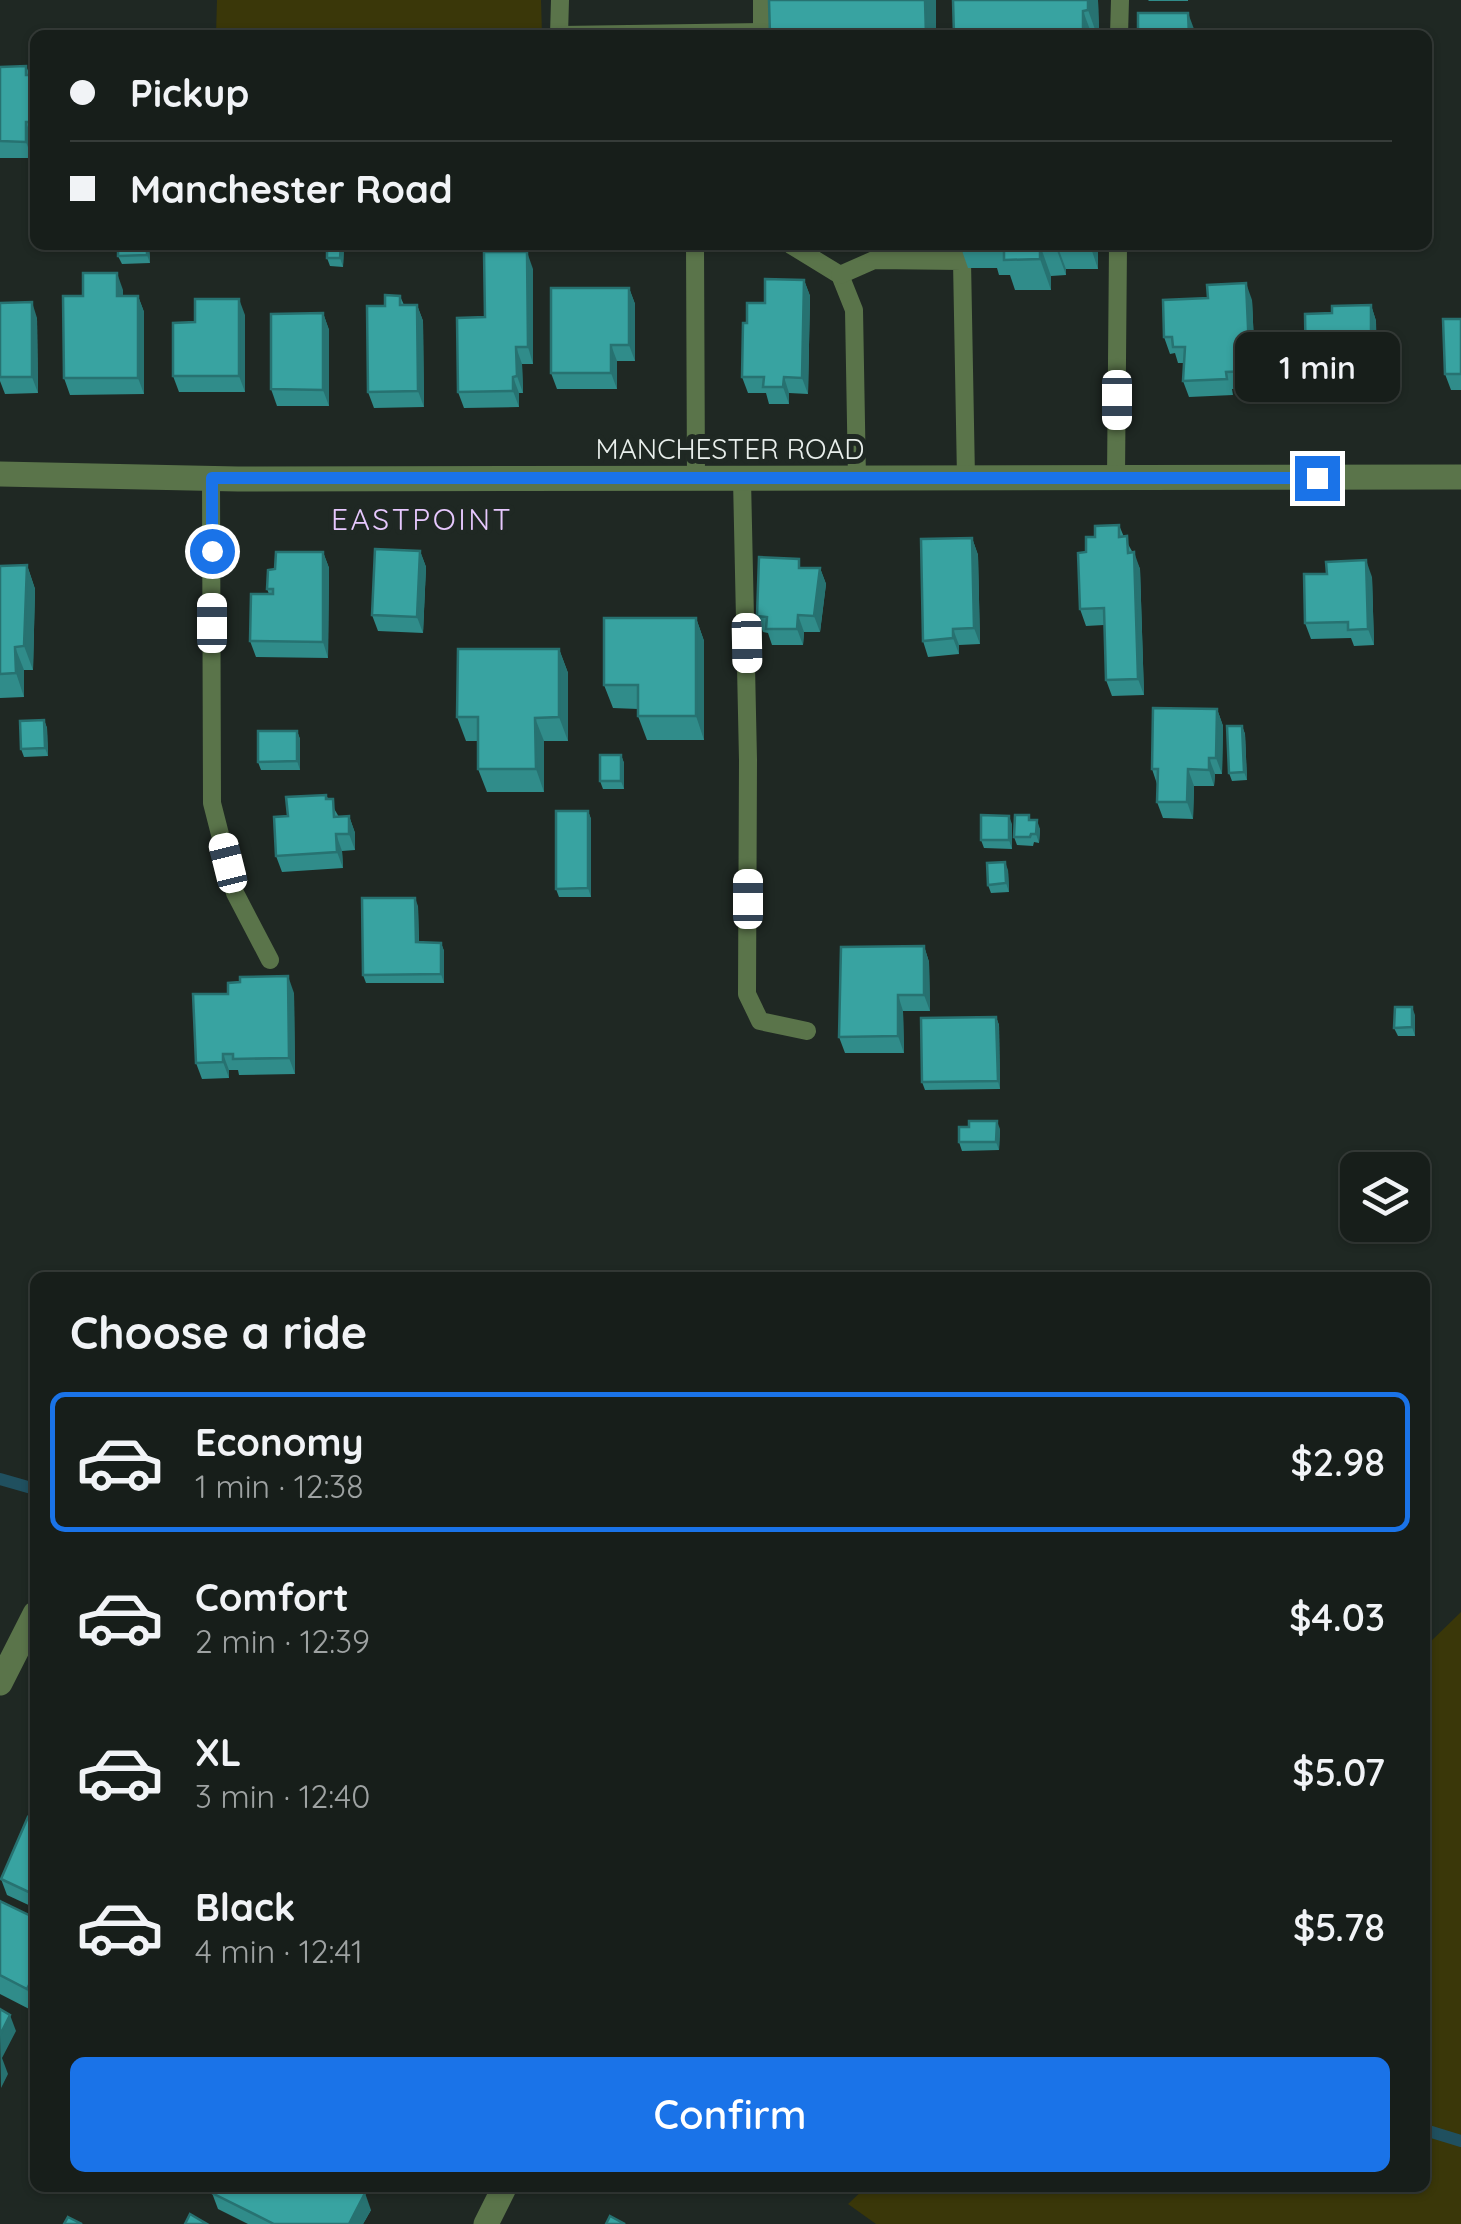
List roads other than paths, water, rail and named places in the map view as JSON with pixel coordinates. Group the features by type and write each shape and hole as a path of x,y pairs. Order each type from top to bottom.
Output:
{"street":[{"name":"MANCHESTER ROAD","path":"0,474 212,478 1461,478"},
{"path":"0,1683 30,1624"},
{"path":"486,2224 502,2192"}],"lane":[{"path":"560,0 561,30"},
{"path":"762,0 762,30"},
{"path":"1120,0 1120,30"},
{"path":"695,250 696,479"},
{"path":"799,250 840,275 854,310 857,479"},
{"path":"1116,477 1118,250"},
{"path":"840,275 874,260 962,260 966,478"},
{"path":"212,478 212,803 235,893 270,960"},
{"path":"742,479 748,760 747,994 760,1021 807,1031"}],"waterway":[{"path":"0,1479 30,1488"},
{"path":"1430,2132 1461,2141"}],"district":[{"name":"EASTPOINT","path":"422,520"}]}
